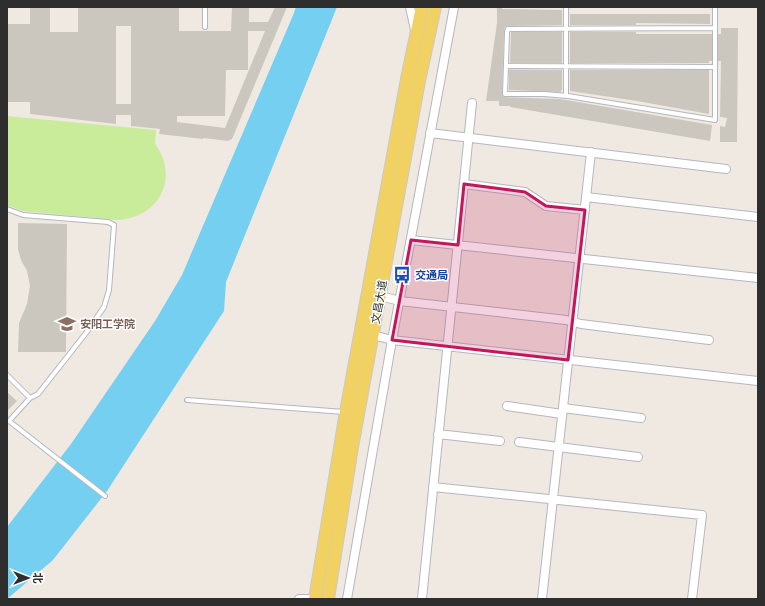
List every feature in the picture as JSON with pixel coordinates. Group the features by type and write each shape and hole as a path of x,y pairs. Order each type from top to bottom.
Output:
{"main road":[{"name":"文昌大道","path":"315,599 346,412 404,94 422,7"},
{"name":"文昌大道","path":"328,599 352,447 419,81 435,7"}],"street":[{"path":"410,7 416,33"},
{"path":"348,599 392,340 454,7"},
{"path":"422,599 472,103"},
{"path":"430,133 726,169"},
{"path":"542,599 591,152"},
{"path":"464,184 525,192 546,206 585,210"},
{"path":"586,197 758,217"},
{"path":"411,240 758,278"},
{"path":"380,296 400,301 709,340"},
{"path":"373,335 392,340 758,381"},
{"path":"507,406 641,418"},
{"path":"438,434 500,441"},
{"path":"519,442 638,457"},
{"path":"433,487 702,515 692,599"},
{"path":"299,599 315,599"}],"lane":[{"path":"205,7 205,27"},
{"path":"566,7 566,96"},
{"path":"715,7 715,28 715,67 715,120 566,96 544,94 505,94 508,29 715,28"},
{"path":"506,66 715,67"},
{"path":"7,209 23,215 108,222 114,225 109,290 104,307 86,333 38,394 30,398 9,421 103,495"},
{"path":"7,374 30,398"},
{"path":"187,400 346,412"}],"highlighted area":[{"path":"464,184 525,192 546,206 585,210 568,360 392,340 411,240 458,245"}],"green space":[{"path":"7,116 156,130 155,144 162,157 166,170 165,182 161,194 154,204 144,212 132,218 117,220 22,211 7,205"}],"water":[{"path":"296,7 337,7 226,282 224,311 107,491 53,560 7,599 7,527 71,444 155,321 182,275"}],"building":[{"path":"30,7 50,7 50,32 78,32 78,7 179,7 179,31 231,31 232,7 249,7 249,22 268,22 275,7 287,7 232,139 228,141 159,134 160,129 131,126 131,115 116,115 116,124 30,114 30,102 7,102 7,24 30,24","holes":["116,26 131,26 131,104 116,104","248,31 265,31 225,128 177,122 177,116 225,116 226,70 248,70"]},
{"path":"497,7 502,7 502,9 562,10 562,25 505,27 503,97 560,99 712,125 710,141 510,106 499,106 499,101 486,101 497,23"},
{"path":"570,14 710,14 710,24 636,23 636,25 570,25"},
{"path":"721,28 738,28 737,142 720,142 720,126 725,127 727,118 720,117 721,61 718,61 718,34 721,34"},
{"path":"511,32 562,32 562,63 510,63"},
{"path":"570,32 712,34 712,61 709,61 709,63 570,63"},
{"path":"509,70 562,70 562,90 561,92 509,90"},
{"path":"570,70 709,70 709,114 570,91"},
{"path":"18,223 67,224 66,352 18,352 19,323 27,304 30,286 27,271 21,260 18,249"},
{"path":"7,392 17,401 7,411"}],"place":[{"name":"交通局","path":"402,275"},
{"name":"安阳工学院","path":"67,324"}]}
